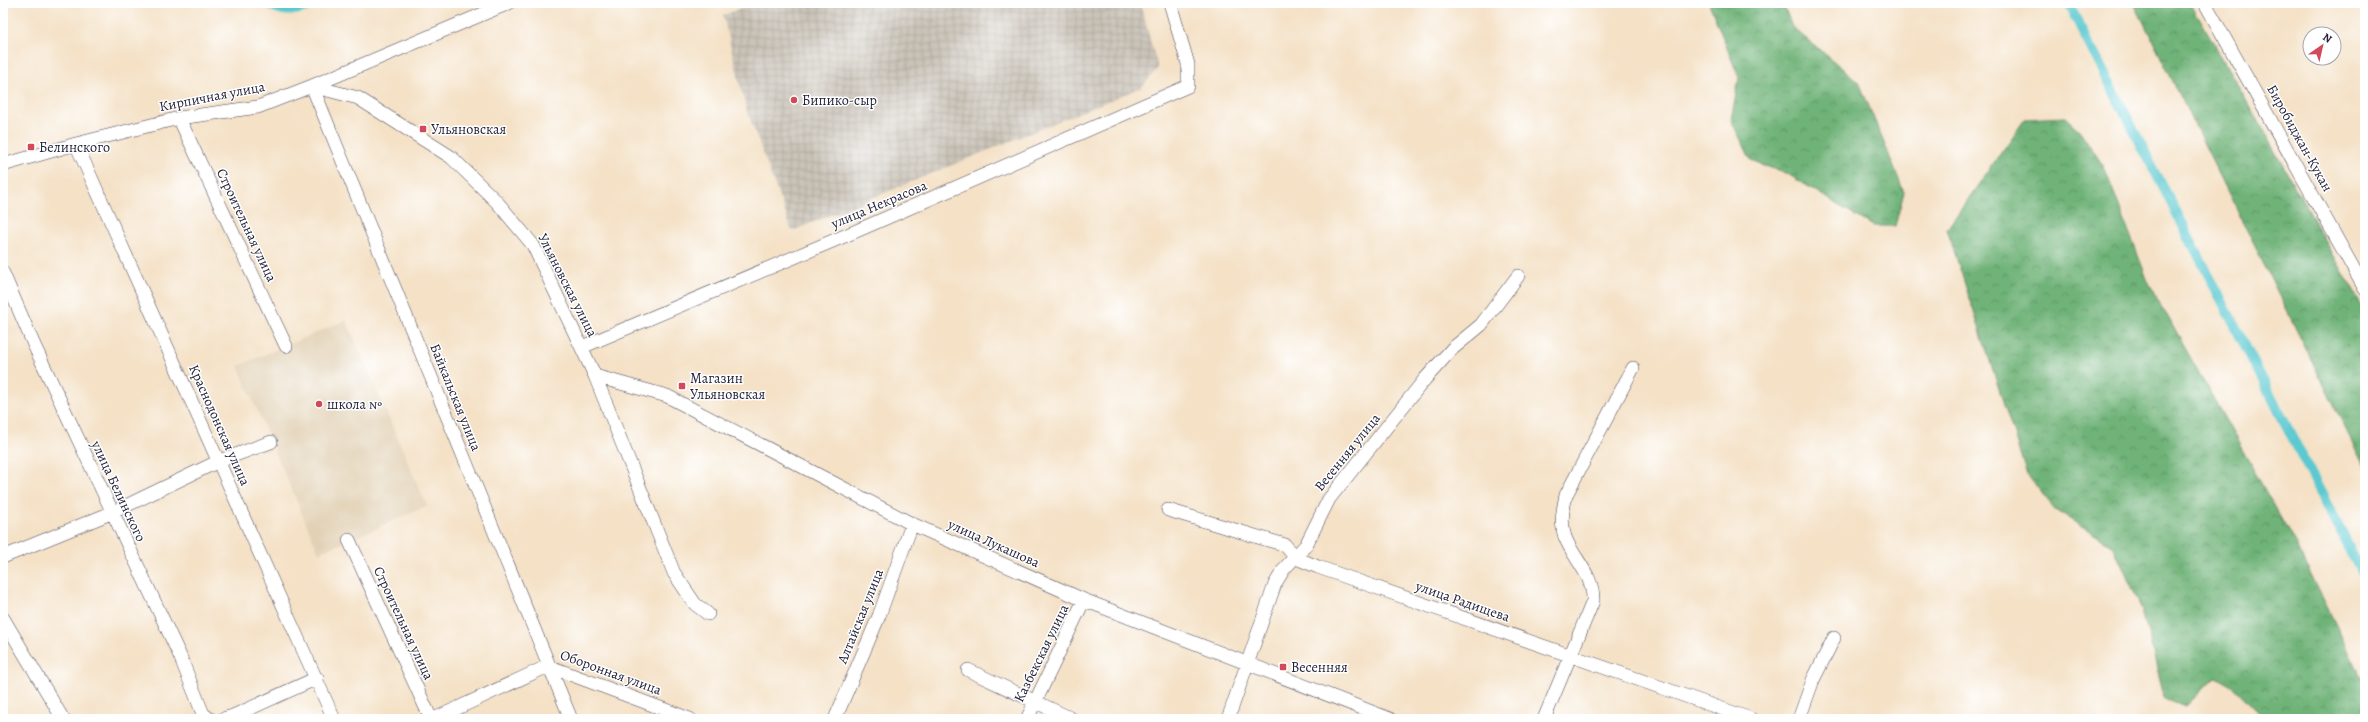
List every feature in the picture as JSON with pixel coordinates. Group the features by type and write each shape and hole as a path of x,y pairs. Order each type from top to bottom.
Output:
{"street":[{"name":"Кирпичная улица","path":"3,165 76,144 179,118 258,107 312,86 508,3"},
{"name":"улица Некрасова","path":"582,347 854,232 1188,86 1188,64 1170,3"},
{"name":"Биробиджан-Кукан","path":"2205,3 2365,289"},
{"name":"Ульяновская улица","path":"312,86 358,98 451,157 497,202 533,245 596,376 674,573 694,604 708,614"},
{"name":"Байкальская улица","path":"312,86 548,666 571,719"},
{"name":"Строительная улица","path":"179,118 286,346"},
{"name":"Краснодонская улица","path":"76,144 317,678 334,719"},
{"name":"улица Белинского","path":"3,273 34,345 111,513 180,656 203,714 210,719"},
{"name":"Весенняя улица","path":"1228,719 1275,584 1284,569 1296,558 1306,545 1329,499 1425,379 1452,350 1481,325 1518,276"},
{"path":"1544,719 1572,656 1593,601 1594,590 1588,576 1566,538 1562,512 1566,495 1633,368"},
{"name":"улица Лукашова","path":"596,376 667,396 912,524 1084,600 1390,719"},
{"path":"5,552 111,513 219,461 271,442"},
{"name":"улица Радищева","path":"1168,510 1285,545 1296,558 1751,719"},
{"name":"Алтайская улица","path":"835,719 879,616 912,524"},
{"name":"Строительная улица","path":"349,540 431,719"},
{"name":"Казбекская улица","path":"1027,719 1084,600"},
{"path":"3,618 63,719"},
{"path":"1799,719 1813,680 1834,638"},
{"name":"Оборонная улица","path":"434,719 548,666 690,719"},
{"path":"968,670 1072,719"},
{"path":"223,719 233,716 317,678"}],"shaded area":[{"path":"757,3 1140,3 1158,68 1142,87 792,231 746,108 723,15"},
{"name":"школа №","path":"346,320 427,506 319,553 238,366"}],"green space":[{"path":"1709,3 1783,3 1792,27 1859,82 1904,192 1895,226 1873,226 1791,176 1751,160 1731,120 1739,78"},
{"path":"2134,3 2191,3 2365,311 2365,468"},
{"path":"2065,117 2080,131 2104,167 2149,284 2302,556 2365,684 2365,719 2265,719 2235,688 2216,677 2185,707 2165,699 2142,610 2113,546 2055,509 2027,475 1947,229 2025,119"}],"waterway":[{"path":"275,3 283,6 306,3"},
{"path":"2068,3 2365,578"}],"place":[{"name":"Бипико-сыр","path":"794,100"},
{"name":"Ульяновская","path":"423,129"},
{"name":"Белинского","path":"31,147"},
{"name":"Магазин Ульяновская","path":"682,386"},
{"name":"школа №","path":"319,404"},
{"name":"Весенняя","path":"1283,667"}]}
